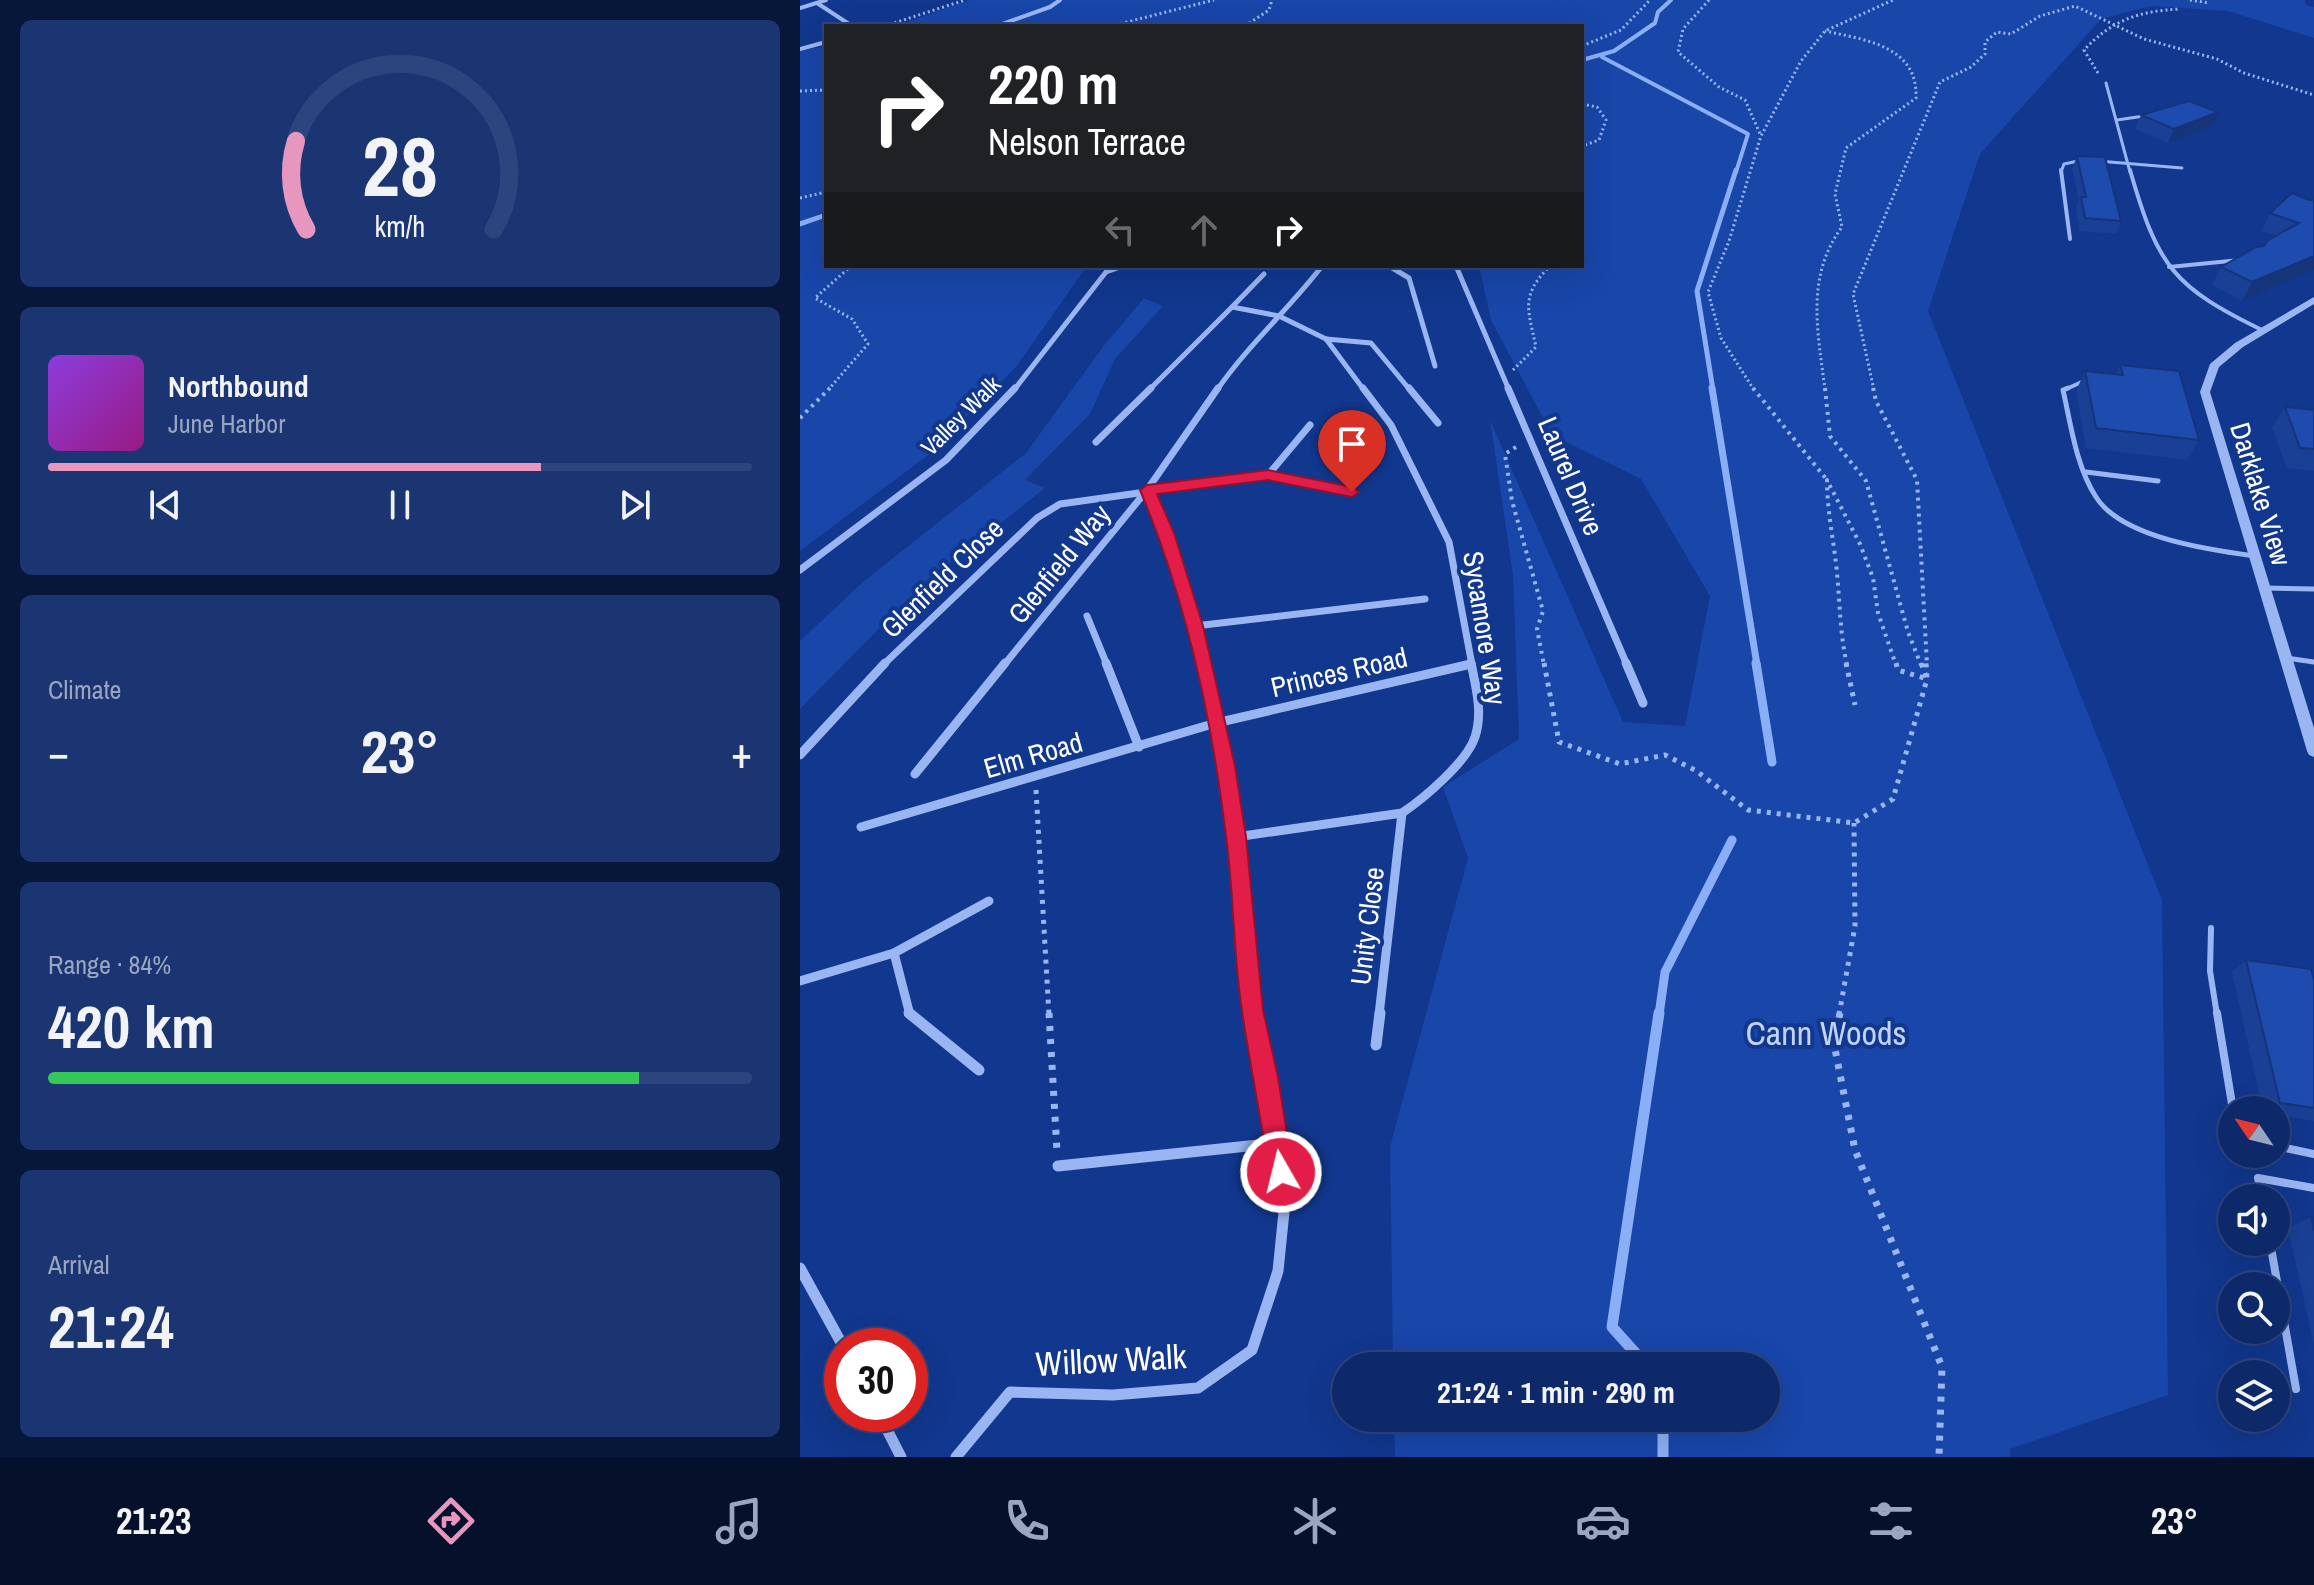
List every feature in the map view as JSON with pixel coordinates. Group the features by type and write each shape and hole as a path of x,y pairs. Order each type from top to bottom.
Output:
{"street":[{"path":"800,8 826,0"},
{"path":"1003,24 1050,7 1060,0"},
{"path":"817,3 849,24"},
{"path":"800,49 824,43"},
{"name":"Valley Walk","path":"800,570 946,460 1012,392 1106,272 1117,268"},
{"name":"Glenfield Way","path":"915,774 1147,490 1233,367 1320,268"},
{"path":"1392,268 1409,278 1435,366"},
{"name":"Laurel Drive","path":"1457,268 1643,703"},
{"path":"1096,442 1264,274"},
{"name":"Darklake View","path":"2314,300 2239,345 2214,366 2205,392 2314,751"},
{"name":"Sycamore Way","path":"1232,307 1279,316 1326,339 1391,425 1449,542 1479,705 1475,739 1453,768 1419,802 1402,813"},
{"path":"1326,339 1371,343 1438,423"},
{"path":"1268,475 1310,425"},
{"name":"Glenfield Close","path":"800,755 902,645 1037,518 1060,504 1268,475 1352,492"},
{"name":"Willow Walk","path":"956,1457 1010,1392 1113,1395 1198,1388 1252,1350 1278,1271 1285,1202 1252,1010 1236,837 1195,626 1166,533 1147,490"},
{"path":"1195,626 1425,599"},
{"path":"1087,616 1139,747"},
{"name":"Princes Road","path":"1216,723 1471,664"},
{"name":"Elm Road","path":"861,827 1216,723"},
{"path":"1236,837 1402,813"},
{"name":"Unity Close","path":"1376,1045 1402,813"},
{"path":"800,981 894,953 989,901"},
{"path":"894,953 909,1014 979,1070"},
{"path":"1058,1166 1277,1143"},
{"path":"800,1268 833,1328"},
{"path":"888,1432 901,1457"}],"lane":[{"path":"2106,83 2152,234 2169,267 2201,299 2264,331"},
{"path":"2117,120 2127,121 2157,112"},
{"path":"2070,239 2061,171 2064,164 2076,159 2182,168"},
{"path":"2169,267 2252,260"},
{"path":"2095,378 2063,390 2078,455 2102,505 2126,521 2215,551 2255,556"},
{"path":"2086,472 2158,481"},
{"path":"2265,588 2314,589"},
{"path":"2286,658 2314,662"},
{"path":"2211,928 2210,971 2231,1096"},
{"path":"2290,1149 2314,1154"},
{"path":"2259,1184 2258,1178 2314,1188"},
{"path":"2272,1256 2296,1389"}],"path":[{"path":"891,24 965,0"},
{"path":"1119,24 1214,0"},
{"path":"1248,24 1269,10 1272,0"},
{"path":"1584,46 1601,42 1628,27 1650,0"},
{"path":"1709,0 1682,27 1677,37 1678,52 1719,87 1745,100 1761,136"},
{"path":"1893,0 1825,31 1801,61 1761,136 1729,241 1708,292 1721,338 1745,378 1827,480 1846,512 1873,578 1878,613 1898,670 1927,679"},
{"path":"2190,0 2209,3"},
{"path":"1531,438 1505,454 1512,501 1543,611 1537,629 1559,742 1620,764 1665,755 1695,770 1748,810 1854,823 1893,799 1927,679 1926,599 1917,480 1876,401 1853,294 1940,82 1971,67 1985,54 1985,42 1997,32 2011,34 2040,16 2075,6 2108,24 2314,95"},
{"path":"2106,83 2088,62 2084,50 2108,24 2155,9 2180,9"},
{"path":"1825,31 1860,39 1896,53 1916,78 1916,98 1846,148 1835,194 1842,227 1828,246 1815,302 1830,436 1866,481 1908,632 1927,679"},
{"path":"800,91 824,90"},
{"path":"1584,104 1597,107 1606,120 1599,140 1584,145"},
{"path":"800,198 824,192"},
{"path":"800,418 868,344 852,319 815,298 849,268"},
{"path":"1505,378 1536,347 1527,296 1532,283 1548,268"},
{"path":"1827,480 1827,513 1837,570 1842,644 1855,705"},
{"path":"1036,777 1058,1166"},
{"path":"1854,823 1855,926 1834,1044 1855,1150 1942,1367 1939,1457"}],"green space":[{"name":"Cann Woods","path":"969,0 2305,0 2306,5 2314,7 2314,38 2228,11 2151,6 2101,19 1980,154 1928,311 2162,900 2168,1395 2010,1449 2010,1457 1395,1457 1394,1432 1780,1432 1780,1352 1393,1352 1390,1147 1468,858 1443,787 1519,739 1513,575 1490,420 1623,722 1685,726 1710,596 1641,479 1552,435 1491,320 1479,268 1584,268 1584,24 902,24"},
{"path":"824,46 824,268 1086,268 1016,367 927,456 800,551 800,51"},
{"path":"1144,298 1163,306 1115,359 1090,414 1025,480 1045,488 916,591 800,709 800,641 864,581 1026,453 1102,348"}],"building":[{"path":"2189,101 2218,112 2174,129 2141,115"},
{"path":"2077,156 2105,157 2121,221 2085,218 2081,197 2086,197"},
{"path":"2292,193 2314,200 2314,256 2252,282 2221,267 2256,247 2264,246 2267,241 2299,223 2270,213"},
{"path":"2120,365 2179,371 2199,440 2096,428 2085,371 2123,375"},
{"path":"2285,407 2314,410 2314,449 2300,448"},
{"path":"2246,960 2311,969 2314,980 2314,1108 2290,1104 2290,1096 2278,1096"}],"waterway":[{"path":"1584,59 1614,51 1655,23 1658,12 1671,0"},
{"path":"1602,57 1748,134 1736,172"},
{"path":"1713,390 1697,291 1736,170"},
{"path":"800,224 824,216"},
{"path":"1712,388 1757,665"},
{"path":"1756,663 1772,762"},
{"path":"1659,1015 1665,972 1732,840"},
{"path":"1634,1352 1612,1327 1659,1013"},
{"path":"1663,1432 1663,1457"}],"route":[{"path":"1281,1172 1267,1077 1252,1010 1236,837 1225,766 1195,626 1166,533 1147,490 1268,475 1352,492"}]}
